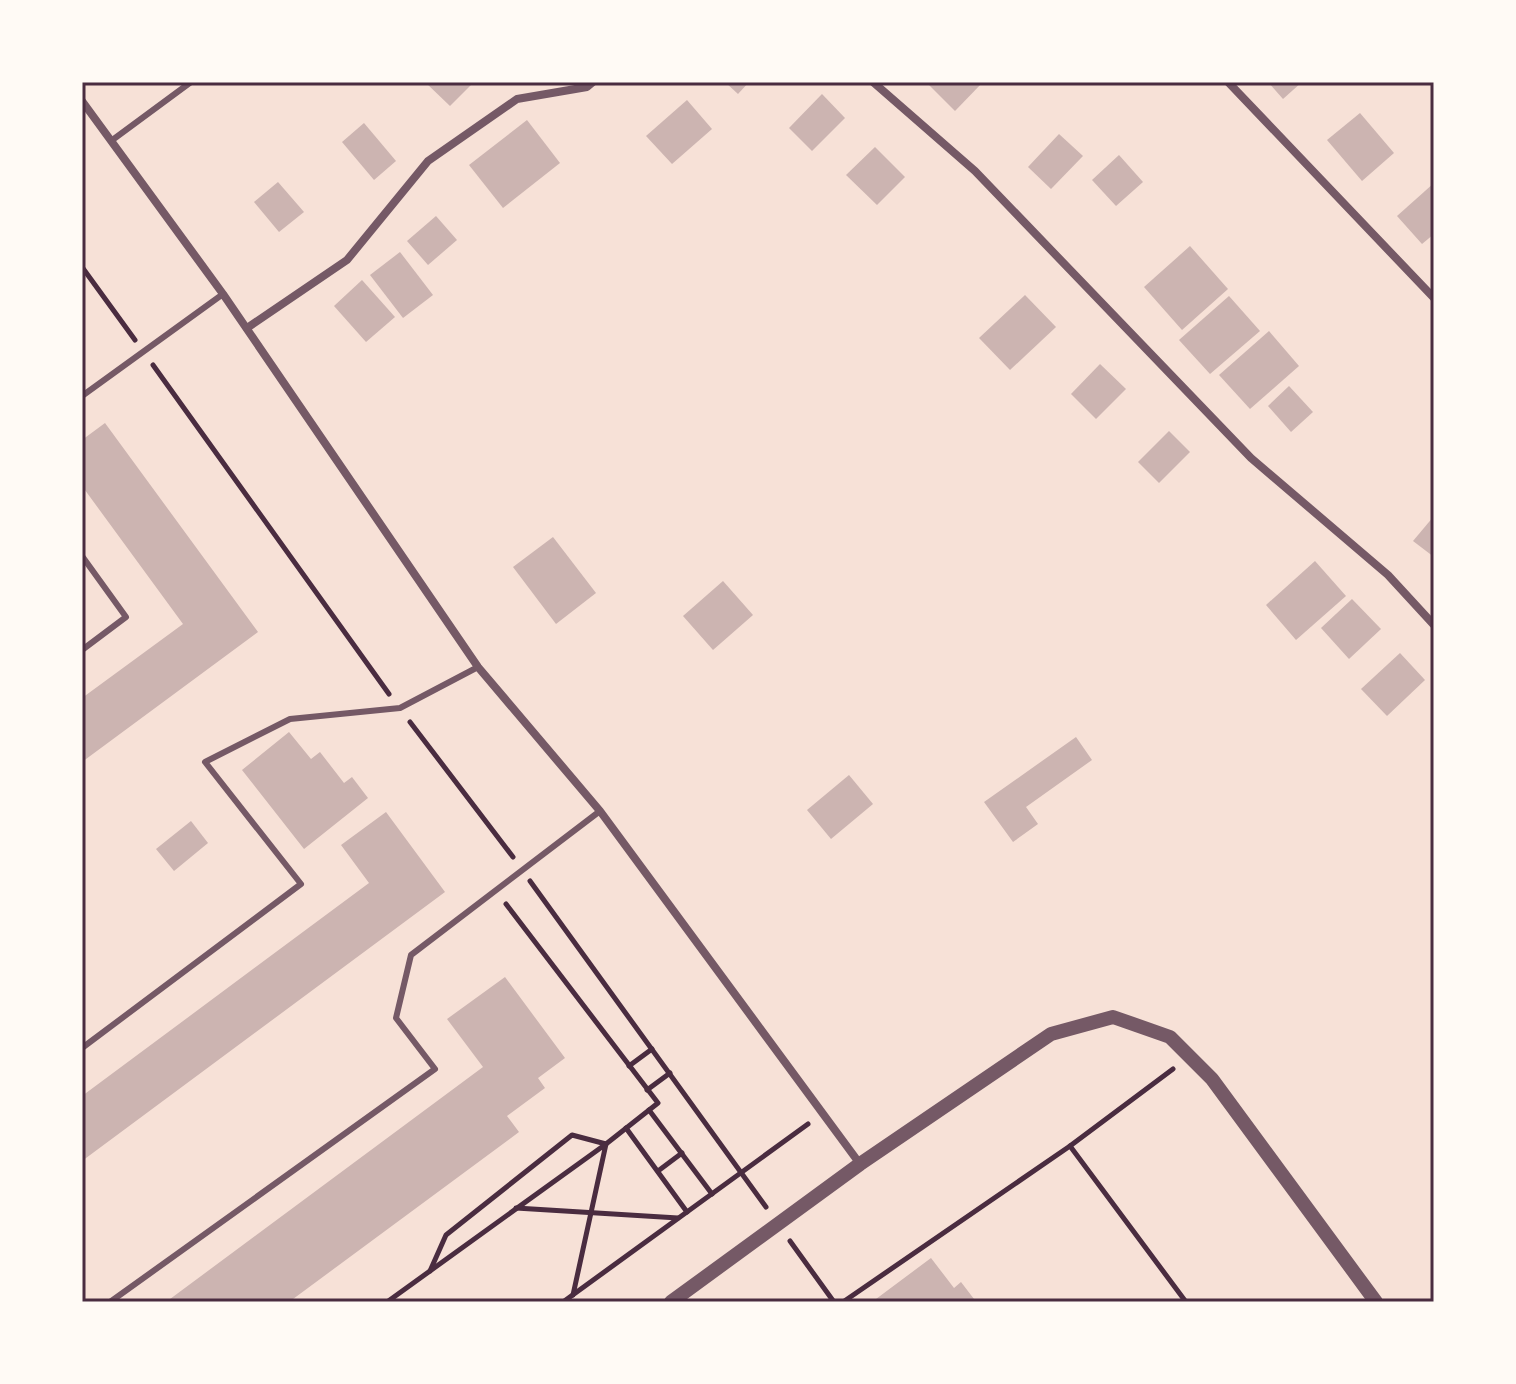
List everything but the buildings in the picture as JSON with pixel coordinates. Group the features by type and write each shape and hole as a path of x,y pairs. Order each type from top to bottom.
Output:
{"street":[{"path":"247,328 347,260 428,161 517,99 587,87 593,82"},
{"path":"873,82 975,171 1251,458 1388,575 1434,625"},
{"path":"1228,82 1434,298"},
{"path":"82,101 247,328 478,667 600,811 860,1164"},
{"path":"671,1302 860,1164 1051,1034 1113,1017 1170,1037 1212,1079 1376,1302"}],"lane":[{"path":"111,141 191,82"},
{"path":"82,396 223,294"},
{"path":"82,556 126,617 82,650"},
{"path":"82,1048 301,884 205,762 290,719 400,708 478,667"},
{"path":"110,1302 435,1069 396,1018 411,955 600,811"}],"path":[{"path":"82,267 834,1302"},
{"path":"387,1302 658,1103 495,890"},
{"path":"629,1066 652,1049"},
{"path":"843,1302 1070,1146 1189,1056"},
{"path":"647,1090 670,1073"},
{"path":"649,1110 712,1194"},
{"path":"563,1302 822,1114"},
{"path":"626,1128 687,1212"},
{"path":"430,1271 446,1235 572,1135 606,1144"},
{"path":"573,1295 606,1144"},
{"path":"1070,1146 1186,1302"},
{"path":"658,1171 682,1153"},
{"path":"516,1208 679,1218"}]}
